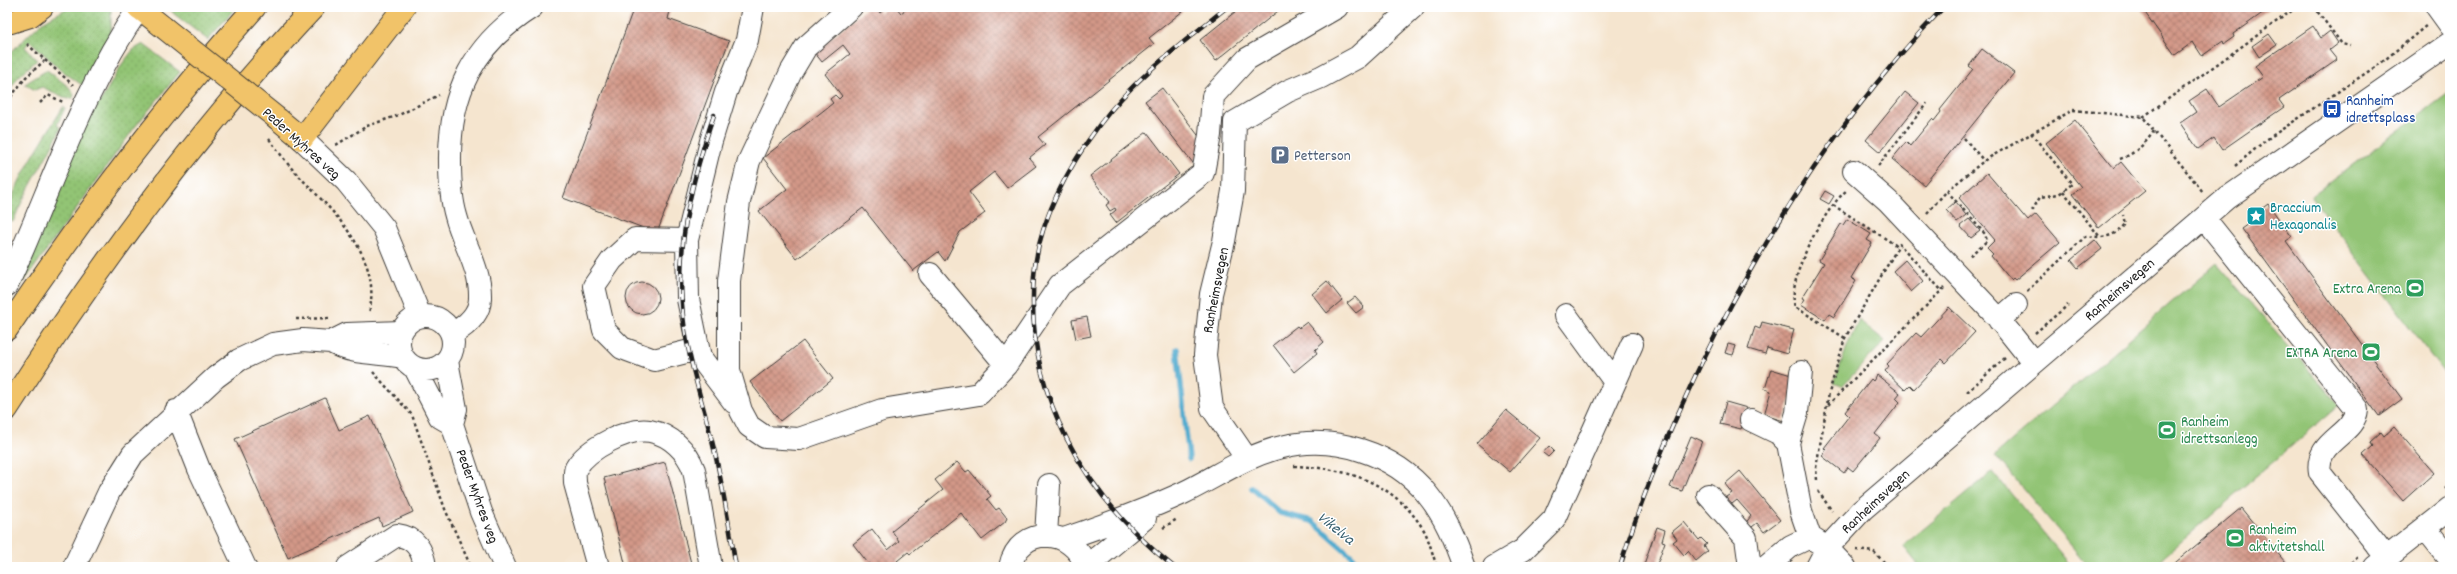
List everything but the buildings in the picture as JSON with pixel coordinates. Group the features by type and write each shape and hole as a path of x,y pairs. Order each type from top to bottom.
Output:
{"main road":[{"path":"11,20 30,16 42,7"},
{"name":"Peder Myhres veg","path":"139,7 163,27 271,126 302,139"},
{"path":"7,329 78,226 127,161 255,7"},
{"path":"7,409 68,314 158,192 255,72 314,7"},
{"path":"302,139 404,7"}],"street":[{"path":"7,285 89,95 114,48 139,7"},
{"path":"452,334 471,320 479,305 480,298 475,267 456,216 450,182 450,136 462,82 478,56 496,34 532,7"},
{"path":"753,7 747,40 726,92 711,141 687,240 688,299 700,357 741,411 749,426 765,437 799,439 882,410 979,394 1006,364 1060,285 1204,173 1210,135 1213,96 1227,80 1247,59 1337,7"},
{"path":"741,411 729,370 729,281 739,202 749,161 791,72 806,46 851,7"},
{"name":"Ranheimsvegen","path":"1244,461 1212,408 1205,355 1211,294 1224,241 1233,191 1235,122 1251,121 1288,91 1321,77 1358,57 1413,7"},
{"path":"2437,7 2450,25"},
{"name":"Ranheimsvegen","path":"1817,567 1818,543 1862,510 2204,218 2276,164 2450,43"},
{"name":"Peder Myhres veg","path":"302,139 346,182 384,228 420,316"},
{"path":"1860,176 1999,320 2034,363"},
{"path":"2204,218 2357,409 2352,422 2321,454 2318,463 2320,473 2381,562 2450,508"},
{"path":"687,240 635,239 612,260 594,286 604,330 622,348 654,360 698,349"},
{"path":"930,274 1006,364"},
{"path":"1999,320 2020,299"},
{"path":"1566,315 1615,382"},
{"path":"74,567 109,492 133,454 176,411 216,376 259,350 288,341 331,342 347,334 409,362 432,369 447,361 453,345 452,334 444,322 437,318 420,316 406,325 401,332 400,349 409,362 440,417 452,424"},
{"path":"365,343 401,332"},
{"path":"1494,567 1522,550 1554,519 1632,344"},
{"name":"Peder Myhres veg","path":"447,361 456,409 452,424 481,512 505,567"},
{"path":"1801,372 1797,413 1788,443 1801,511 1818,543"},
{"path":"176,411 199,470 245,567"},
{"path":"1751,420 1778,434 1788,443"},
{"path":"598,567 575,483 575,469 586,455 599,446 631,433 649,430 664,435 689,457 694,470 711,567"},
{"path":"1010,567 1015,554 1021,546 1032,539 1055,538 1121,519 1184,492 1244,461 1282,447 1309,442 1359,449 1397,466 1427,494 1453,534 1464,567"},
{"path":"1049,485 1055,538"},
{"path":"1055,538 1078,550 1086,567 1130,528 1184,492"},
{"path":"1708,495 1746,538 1749,560 1753,567"},
{"path":"2425,528 2450,559"},
{"path":"348,567 397,535 409,537 417,544 425,567"},
{"path":"1766,567 1791,546 1818,543 1848,558"}],"path":[{"path":"2143,116 2297,7"},
{"path":"2314,7 2342,44 2350,46"},
{"path":"27,44 44,61 80,90"},
{"path":"7,102 26,77 44,61"},
{"path":"333,147 367,126 399,115 462,82"},
{"path":"40,103 48,95 66,104"},
{"path":"1845,338 1795,307 1792,297 1804,257 1817,230 1833,205 1857,181 1927,103"},
{"path":"271,126 296,172 335,212 362,256 368,270 372,302 365,343 376,378 412,415 445,509 471,567"},
{"path":"2120,159 2128,156 2144,145 2154,131"},
{"path":"2031,132 2072,184 2059,194 2040,197 2032,211"},
{"path":"1964,138 1984,161"},
{"path":"1827,406 1942,291 1955,273 1987,241 1985,234 1947,191"},
{"path":"2063,191 2100,237"},
{"path":"1833,205 1898,245 1942,291"},
{"path":"2020,299 2086,236 2110,237 2118,232 2125,224 2123,215"},
{"path":"1290,466 1328,469 1355,475 1383,488 1411,511 1425,534 1438,567"},
{"path":"1848,558 1874,552 1889,567"}],"green space":[{"path":"69,7 110,7 111,10 111,32 86,88 57,67 30,41 25,47 37,60 19,76 7,93 7,56 41,23"},
{"path":"168,7 236,7 208,40 174,14"},
{"path":"143,44 180,72 135,127 10,301 7,301 89,106 100,102 122,64 133,50"},
{"path":"47,70 69,87 74,95 73,98 68,99 42,87 35,90 25,84"},
{"name":"Extra Arena","path":"2450,92 2450,381 2311,196"},
{"path":"63,107 65,108 57,125 61,128 13,222 7,220 9,208 21,178 29,162"},
{"name":"Ranheim idrettsanlegg","path":"2217,263 2339,405 2152,567 2089,567 1995,455"},
{"path":"1859,320 1885,341 1842,386 1834,383 1848,344"},
{"path":"1992,472 2072,567 1920,567 1903,546"}],"waterway":[{"name":"Vikelva","path":"1177,349 1189,459"},
{"name":"Vikelva","path":"1252,488 1280,513 1312,521 1364,567"}],"railway":[{"path":"1174,567 1142,539 1113,508 1088,475 1067,439 1050,401 1039,361 1033,319 1034,276 1042,236 1056,196 1077,158 1100,124 1113,107 1144,76 1227,7"},
{"path":"1620,567 1646,490 1677,415 1700,366 1751,269 1778,223 1839,132 1907,47 1944,7"},
{"path":"714,115 693,184 684,231 681,279 682,304 690,358 717,460 736,567"}],"place":[{"name":"Ranheim idrettsplass","path":"2332,109"},
{"name":"Petterson","path":"1280,155"},
{"name":"Braccium Hexagonalis","path":"2256,216"},
{"name":"Extra Arena","path":"2415,288"},
{"name":"EXTRA Arena","path":"2371,352"},
{"name":"Ranheim idrettsanlegg","path":"2167,430"},
{"name":"Ranheim aktivitetshall","path":"2235,538"}]}
